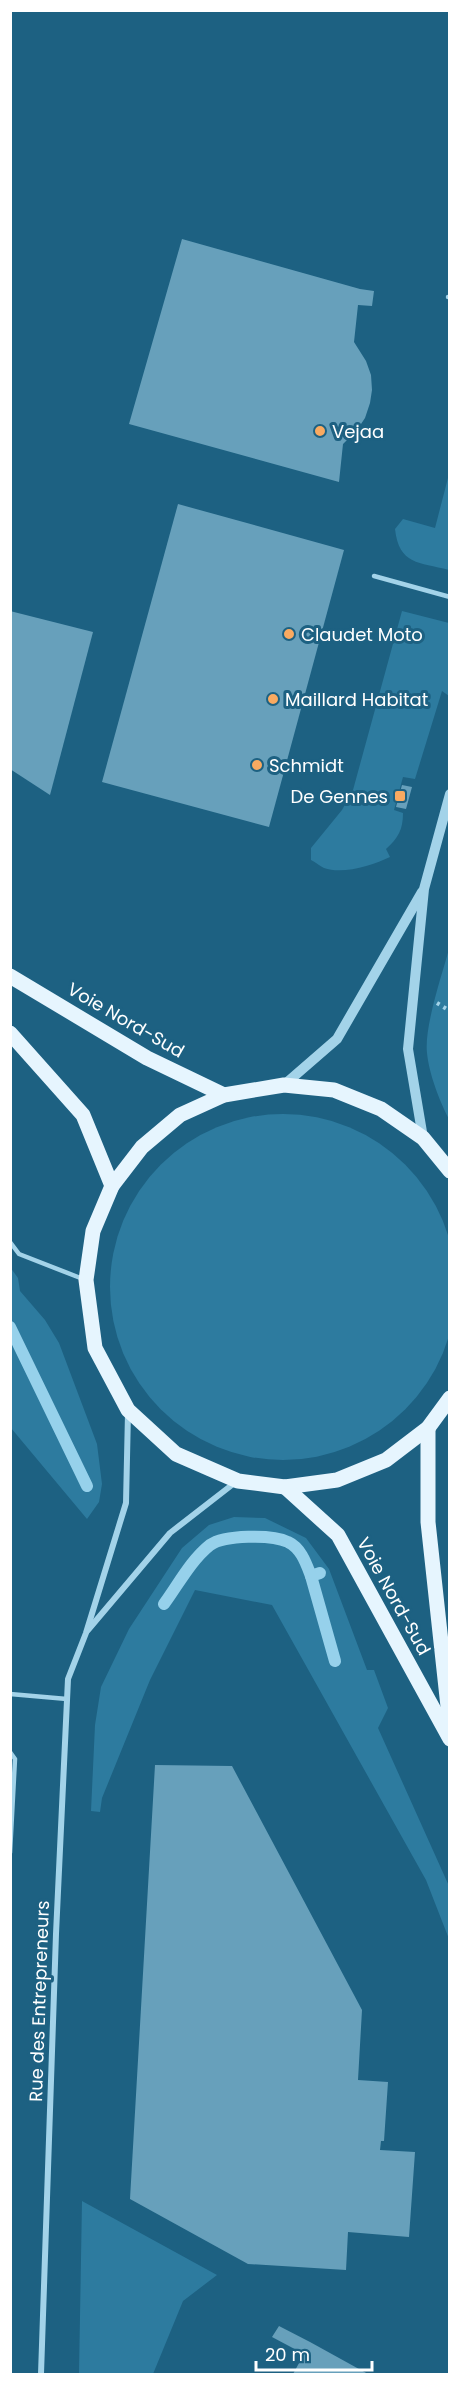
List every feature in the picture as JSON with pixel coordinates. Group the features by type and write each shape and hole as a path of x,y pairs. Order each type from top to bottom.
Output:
{"main road":[{"name":"Voie Nord-Sud","path":"10,976 147,1058 224,1095"},
{"path":"10,1034 83,1115 112,1186"},
{"path":"450,1171 423,1138 381,1108 334,1090 284,1084 224,1095 180,1115 142,1147 112,1186 93,1231 86,1280 95,1348 128,1410 176,1454 238,1481 285,1487 337,1480 386,1460 428,1428 450,1398"},
{"name":"Voie Nord-Sud","path":"428,1428 428,1522 450,1725"},
{"name":"Voie Nord-Sud","path":"285,1487 338,1535 450,1738"}],"street":[{"path":"423,1138 408,1049 424,889 450,794"},
{"path":"284,1084 337,1040 424,889"},
{"name":"Rue des Entrepreneurs","path":"41,2374 56,1934 68,1679 86,1633 126,1503 128,1410"},
{"name":"Rue des Entrepreneurs","path":"86,1633 170,1533 238,1481"}],"lane":[{"path":"374,576 450,597"},
{"path":"10,1242 19,1254 86,1280"},
{"path":"10,1694 67,1698"},
{"path":"10,1752 15,1759 10,1853"}],"shaded area":[{"path":"449,474 449,570 420,563 406,556 397,541 395,529 403,519 435,528"},
{"path":"402,611 449,623 449,696 442,691 415,779 403,777 394,810 403,813 402,824 397,837 386,849 390,857 349,870 324,868 311,860 311,848 342,810 353,790"},
{"path":"449,949 449,1119 432,1079 427,1042 434,1001"},
{"path":"283,1114 317,1117 365,1134 393,1153 417,1177 436,1205 449,1237 456,1287 453,1321 436,1369 417,1397 393,1421 365,1440 333,1453 283,1460 249,1457 201,1440 173,1421 149,1397 130,1369 117,1337 110,1287 113,1253 130,1205 149,1177 173,1153 201,1134 233,1121"},
{"path":"10,1267 18,1278 20,1291 45,1320 59,1343 97,1444 102,1484 99,1502 87,1519 11,1428"},
{"path":"234,1517 265,1518 306,1538 329,1569 367,1670 374,1670 388,1708 378,1728 449,1886 449,1939 426,1880 272,1605 195,1590 150,1680 102,1798 100,1812 91,1811 95,1725 101,1687 129,1629 182,1548 209,1525"},
{"path":"82,2201 217,2275 183,2301 153,2374 79,2374"}],"building":[{"path":"182,239 374,291 372,306 358,305 354,342 366,361 371,375 370,403 365,418 343,444 339,482 129,424"},
{"path":"178,504 344,550 269,827 102,782"},
{"path":"10,611 93,632 50,795 10,769"},
{"path":"402,785 412,787 406,809 396,807"},
{"path":"155,1765 232,1766 362,2010 358,2080 388,2082 384,2141 381,2141 380,2150 415,2152 409,2237 348,2232 346,2270 248,2264 130,2199"},
{"path":"279,2326 368,2374 293,2374 304,2354 272,2337"}],"waterway":[{"path":"10,1327 87,1486"},
{"path":"164,1604 203,1551 210,1545 226,1539 260,1537 288,1542 300,1552 311,1576"},
{"path":"320,1573 311,1576 335,1661"}],"place":[{"name":"Vejaa","path":"320,431"},
{"name":"Claudet Moto","path":"289,634"},
{"name":"Maillard Habitat","path":"273,699"},
{"name":"Schmidt","path":"257,765"},
{"name":"De Gennes","path":"400,796"}]}
